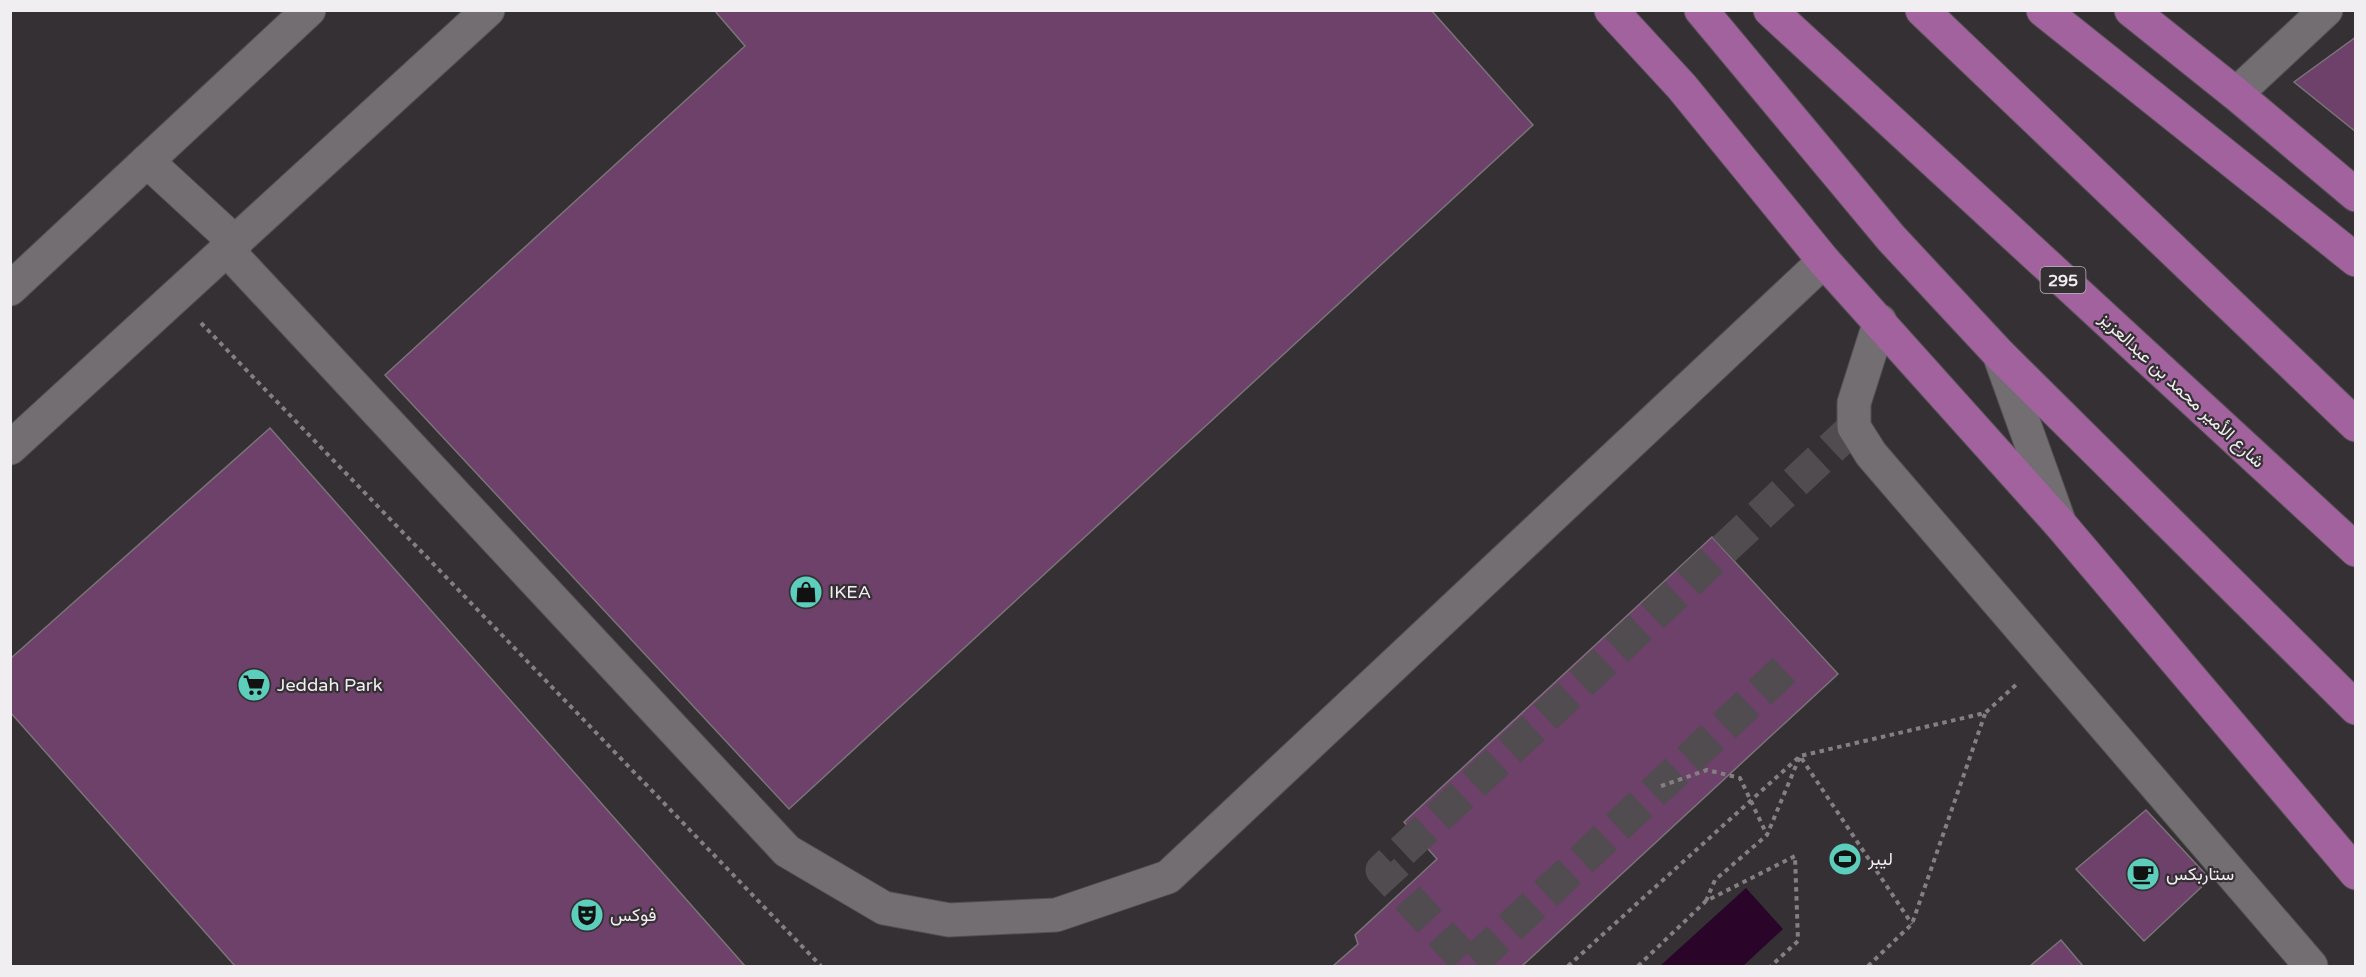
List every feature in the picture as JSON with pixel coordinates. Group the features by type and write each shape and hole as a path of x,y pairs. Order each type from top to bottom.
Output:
{"main road":[{"path":"1611,10 1682,87 1824,261 2060,524 2355,873"},
{"path":"1701,10 1891,238 1999,354 2355,708"},
{"name":"شارع الأمير محمد بن عبدالعزيز","path":"1770,10 2355,550"},
{"path":"1922,10 2355,425"},
{"path":"2043,10 2355,261"},
{"path":"2131,10 2236,94 2355,195"}],"street":[{"path":"10,289 309,10"},
{"path":"10,448 488,10"},
{"path":"2236,94 2326,10"},
{"path":"147,161 232,247 787,851 884,908 949,920 1056,915 1168,878 1824,261"},
{"path":"1880,321 1854,404 1854,427 1870,454 2310,966"},
{"path":"1999,354 2060,524"}],"path":[{"path":"176,297 821,966"},
{"path":"1868,966 1912,924 1985,713 2046,658"},
{"path":"1568,966 1800,756 1985,713"},
{"path":"1706,901 1715,880 1767,836 1800,756"},
{"path":"1800,756 1912,924"},
{"path":"1661,786 1707,770 1740,778 1767,836"},
{"path":"1638,966 1706,901 1795,855 1798,941 1771,966"}],"shaded area":[{"path":"1746,888 1783,929 1743,966 1660,966"}],"building":[{"name":"IKEA","path":"714,10 1431,10 1533,125 789,809 385,375 745,46"},
{"path":"2356,37 2356,132 2294,82"},
{"name":"Jeddah Park","path":"270,428 745,966 235,966 10,712 10,659"},
{"path":"1712,537 1838,674 1522,966 1333,966 1358,944 1355,935 1437,859 1404,822"},
{"name":"ستاربكس","path":"2146,810 2210,879 2144,941 2076,869"},
{"path":"2061,940 2083,966 2030,966"}],"tunnel":[{"path":"1784,670 1470,965 1382,870 1854,427"}],"place":[{"name":"IKEA","path":"806,592"},
{"name":"Jeddah Park","path":"254,685"},
{"name":"ليبر","path":"1845,859"},
{"name":"ستاربكس","path":"2143,874"},
{"name":"فوكس","path":"587,915"}]}
